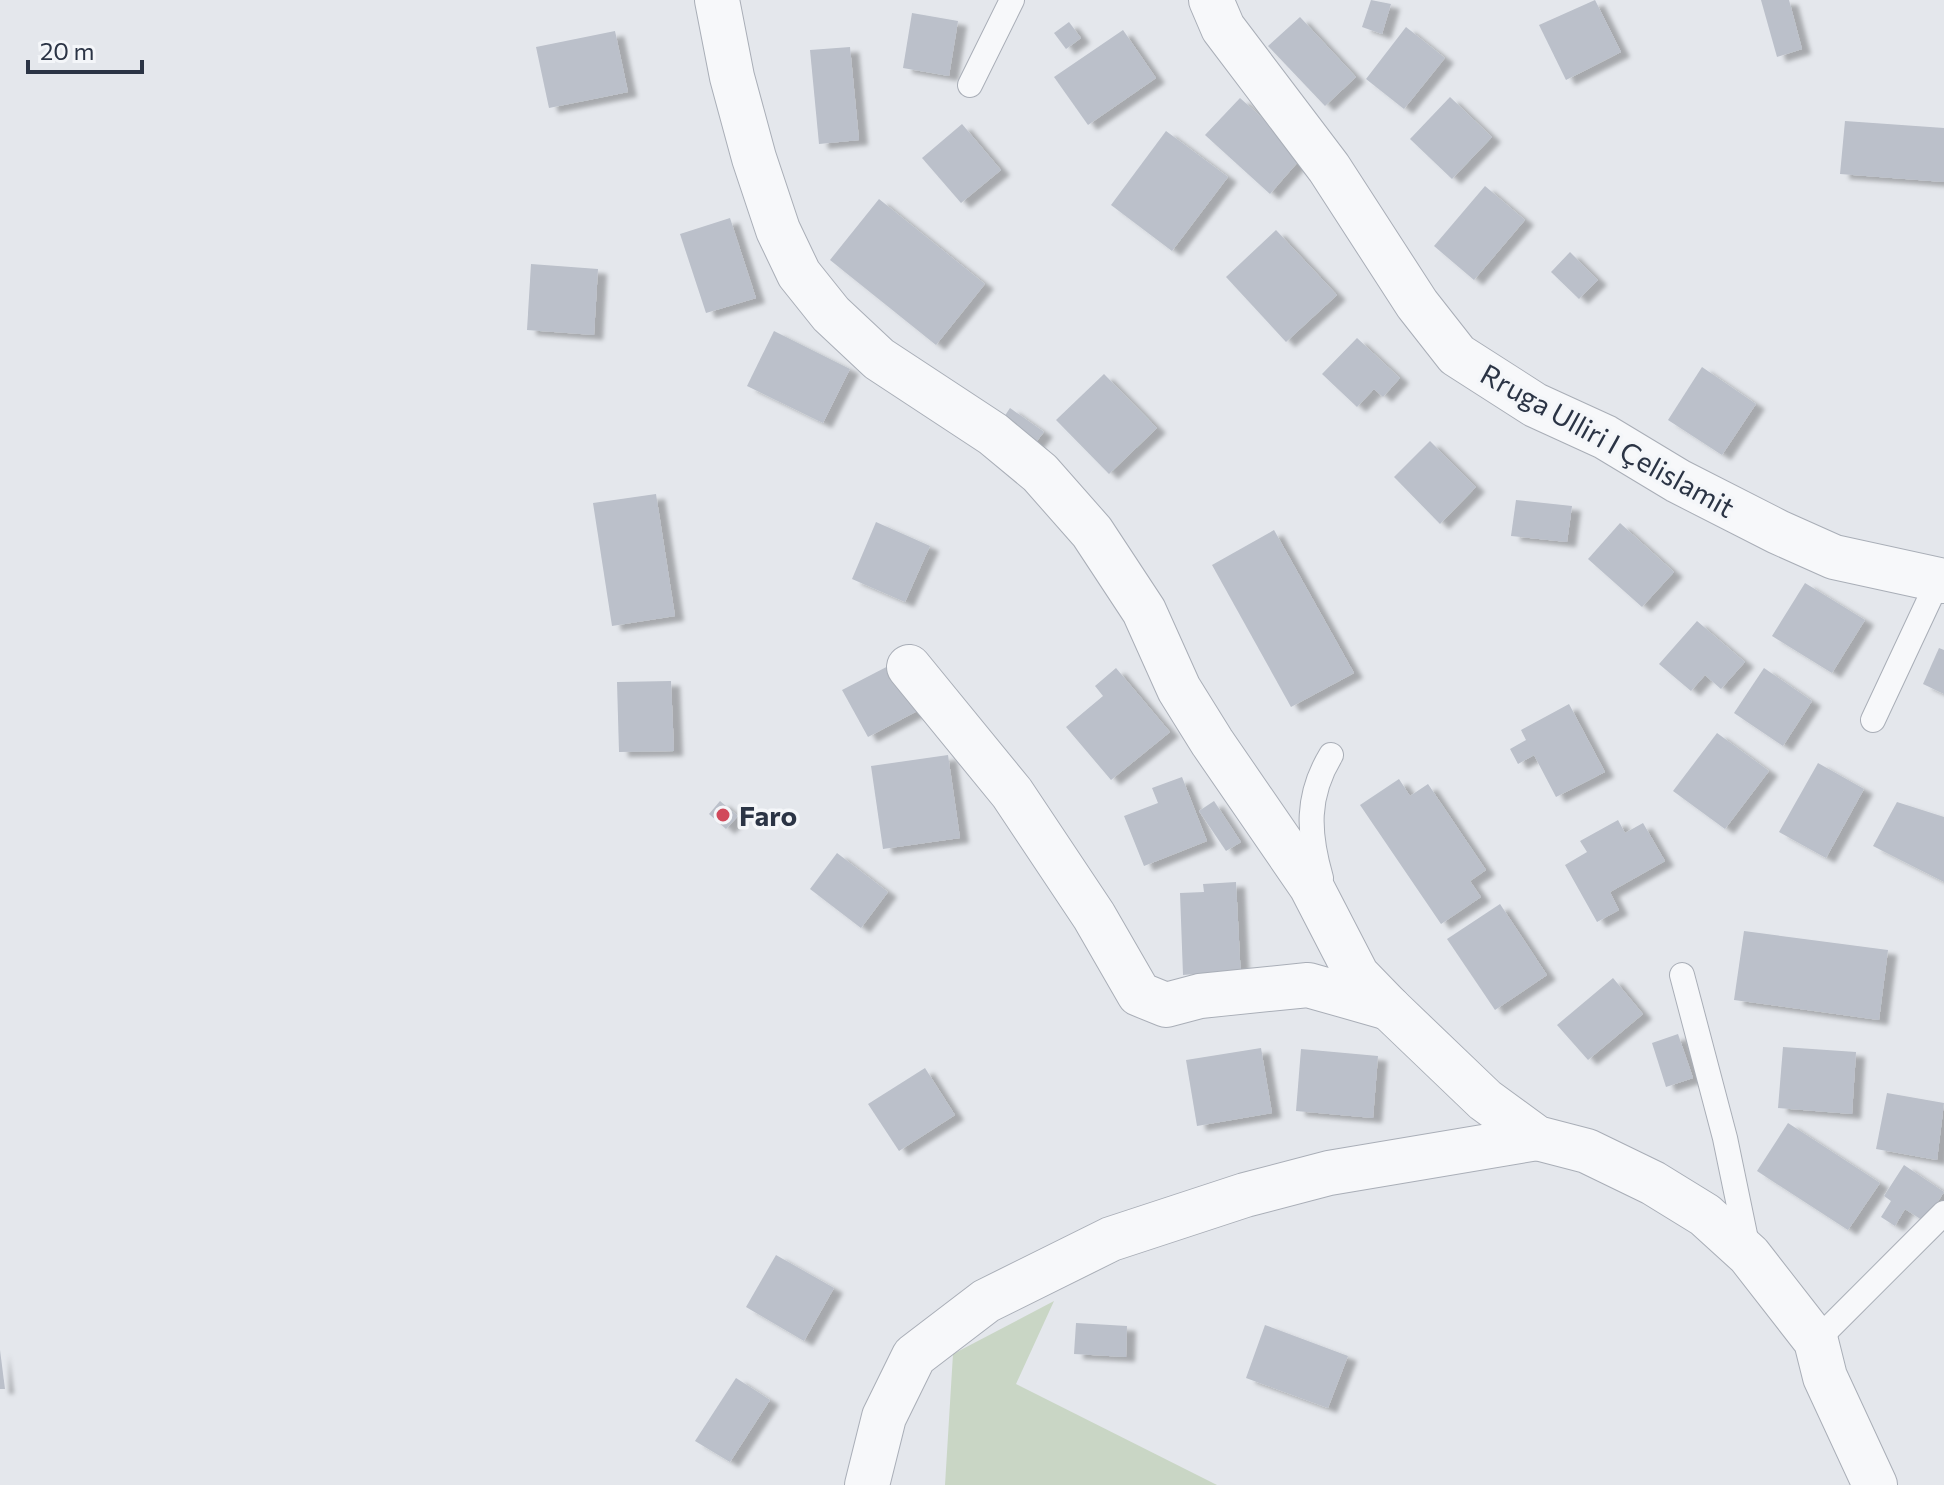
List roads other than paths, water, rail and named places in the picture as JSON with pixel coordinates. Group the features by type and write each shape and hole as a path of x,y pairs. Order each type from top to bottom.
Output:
{"street":[{"path":"717,0 732,77 754,158 778,230 799,274 831,314 879,359 993,434 1040,473 1092,532 1144,611 1179,689 1260,816 1311,886 1357,975 1485,1100 1537,1138 1587,1151 1653,1183 1705,1215 1749,1255 1816,1341 1825,1377 1875,1485"},
{"name":"Rruga Ulliri I Çelislamit","path":"1211,0 1223,28 1321,157 1371,228 1417,304 1457,355 1535,405 1605,437 1678,481 1778,532 1834,557 1941,580"},
{"path":"909,667 1012,793 1102,929 1139,994 1166,1005 1200,996 1308,985 1389,1008"},
{"path":"867,1485 884,1417 914,1356 986,1301 1111,1239 1245,1195 1329,1173 1537,1138"}],"lane":[{"path":"970,85 1012,0"},
{"path":"1873,720 1941,580"},
{"path":"1331,755 1317,777 1310,811 1312,848 1339,943"},
{"path":"1682,975 1725,1138 1749,1255"},
{"path":"1816,1341 1944,1213"}],"place":[{"name":"Faro","path":"723,815"}]}
